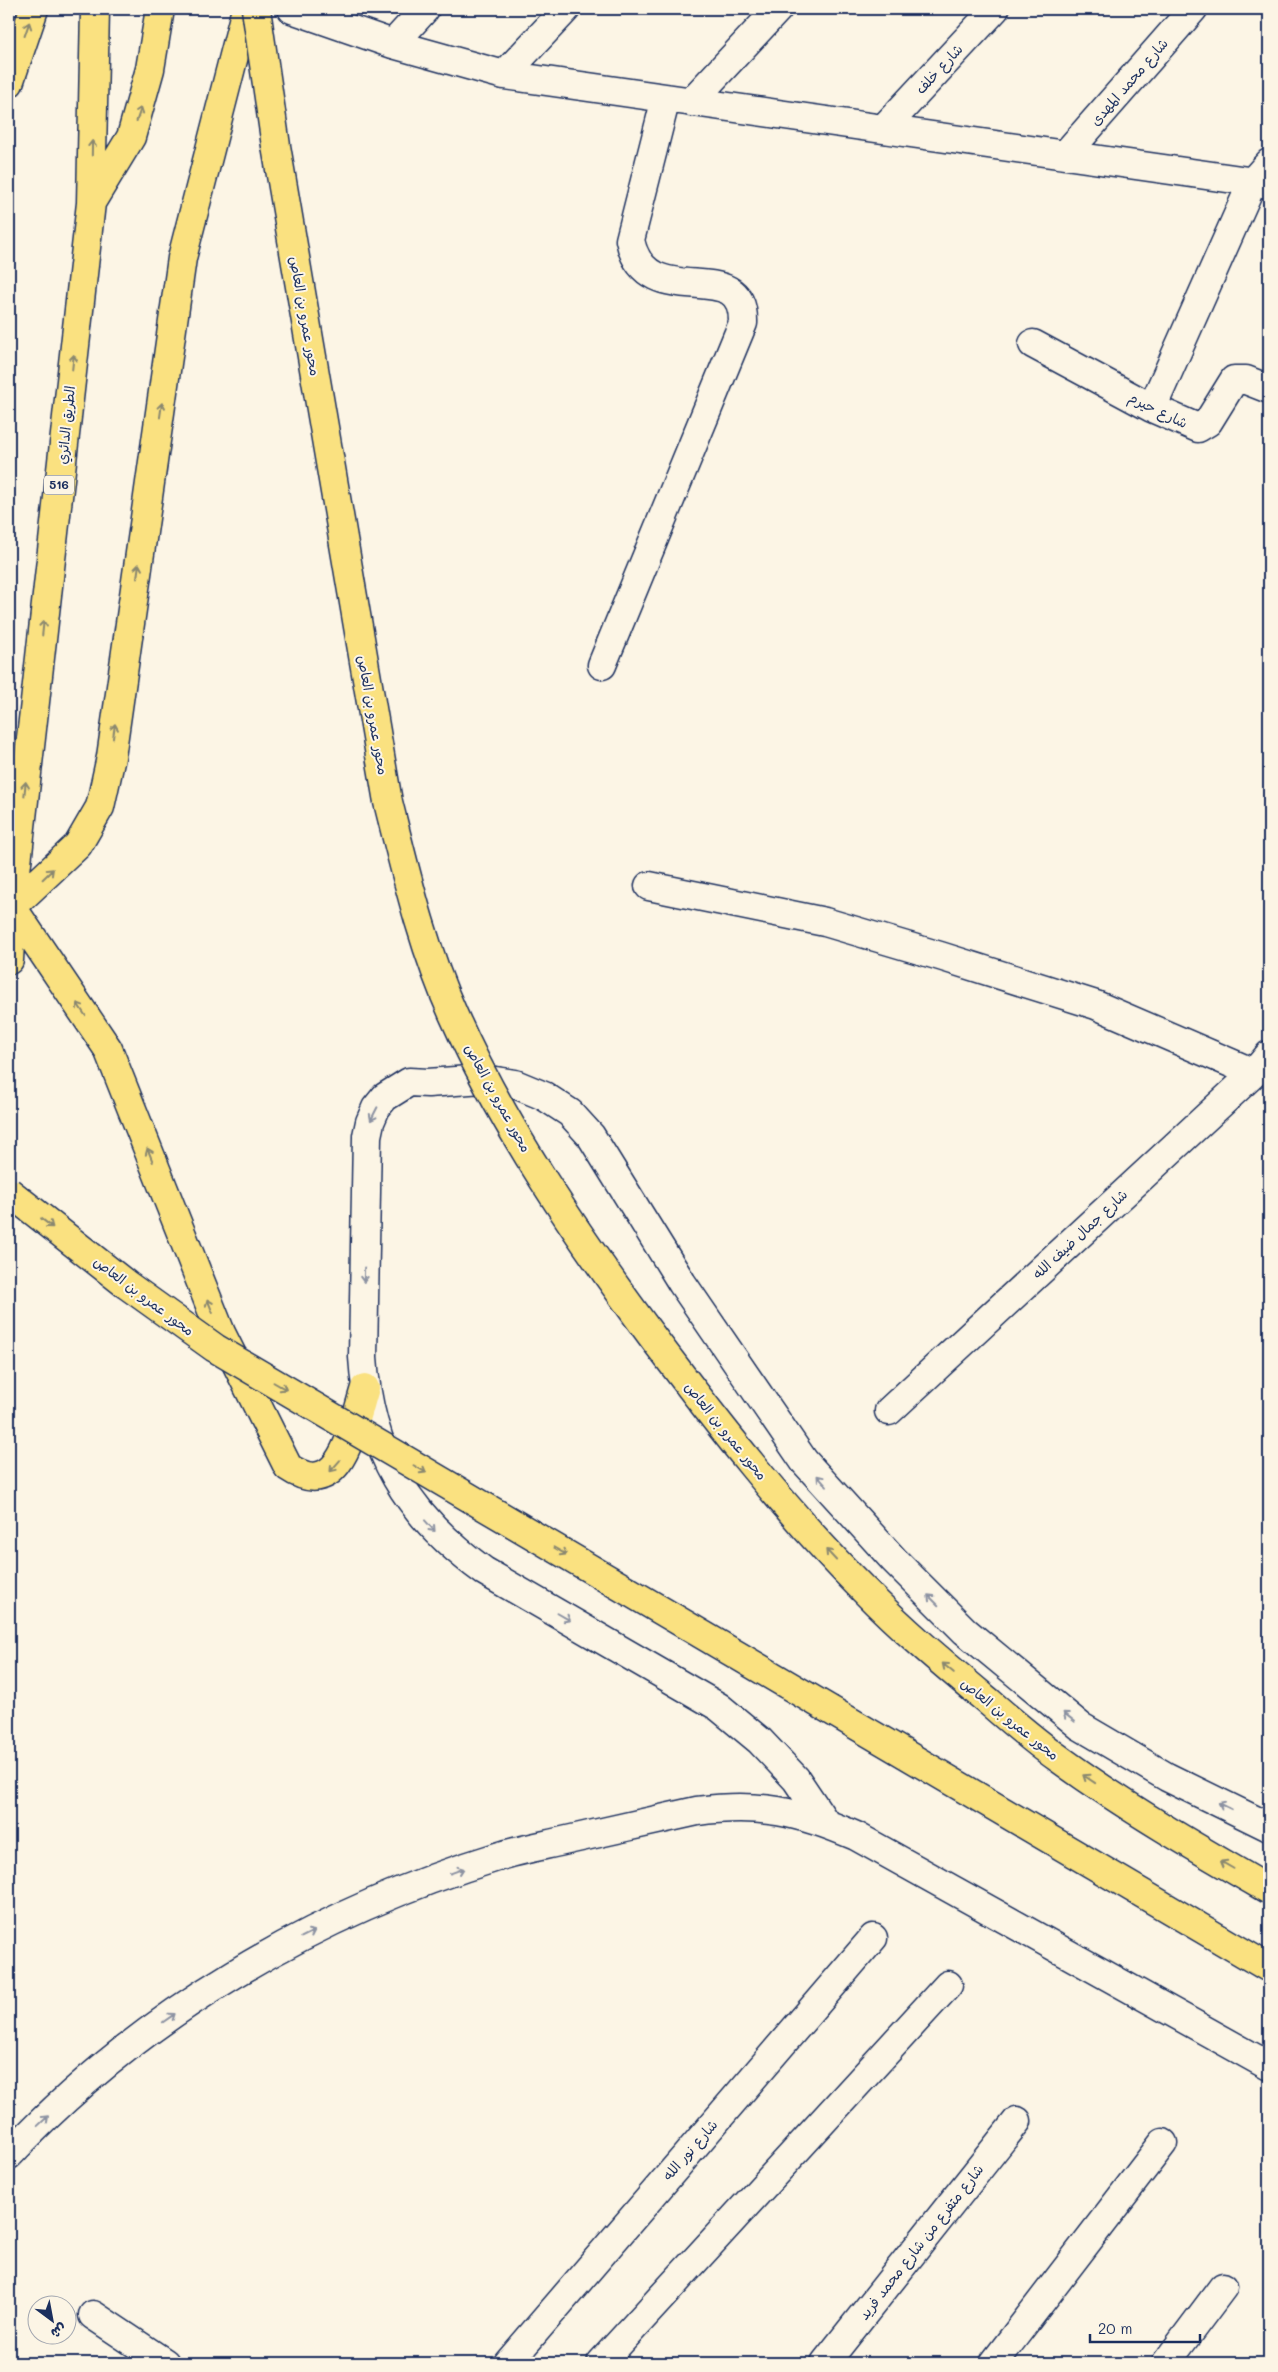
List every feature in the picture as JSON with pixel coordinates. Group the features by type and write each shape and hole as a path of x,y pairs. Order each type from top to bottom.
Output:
{"main road":[{"path":"9,83 34,9"},
{"name":"الطريق الدائري","path":"9,960 12,907 91,203 95,9"},
{"path":"91,203 131,137 150,69 160,9"},
{"path":"246,9 182,258 111,757 100,807 78,845 12,907 108,1049 221,1333 288,1467 302,1476 318,1478 332,1471 341,1458 365,1388"},
{"name":"محور عمرو بن العاص","path":"256,9 276,146 388,802 408,883 429,950 453,1014 492,1094 533,1163 609,1278 684,1378 807,1529 864,1590 931,1654 1059,1759 1153,1822 1269,1890"},
{"name":"محور عمرو بن العاص","path":"9,1192 127,1284 215,1348 1269,1968"}],"street":[{"path":"292,9 392,44 504,75 1065,155 1264,176 1152,408"},
{"path":"392,44 425,9"},
{"path":"504,75 566,9"},
{"path":"602,665 743,322 744,311 740,300 726,288 662,280 650,275 639,265 632,253 630,240 679,100 778,9"},
{"name":"شارع خلف","path":"884,129 995,9"},
{"name":"شارع محمد المهدى","path":"1065,155 1193,9"},
{"name":"شارع حيرم","path":"1032,344 1152,408 1198,428 1208,422 1234,380 1246,380 1269,389"},
{"path":"650,886 824,922 1096,1005 1261,1064"},
{"name":"شارع جمال ضيف الله","path":"889,1411 1261,1064"},
{"path":"825,1822 796,1779 760,1740 720,1707 484,1571 458,1552 434,1530 414,1506 382,1450 365,1388 363,1357 367,1136 376,1108 384,1097 408,1082 428,1084 484,1079 515,1084 544,1096 570,1113 591,1136 682,1283 804,1461 894,1560 965,1631 1080,1726 1167,1777 1269,1827"},
{"path":"9,2156 80,2087 141,2037 206,1992 273,1951 344,1917 421,1884 498,1856 697,1810 730,1807 762,1808 795,1813 825,1822 856,1836 1269,2066"},
{"name":"شارع نور الله","path":"508,2363 873,1938"},
{"path":"601,2363 948,1985"},
{"name":"شارع متفرع من شارع محمد فريد","path":"825,2363 1017,2121"},
{"path":"994,2363 1163,2143"},
{"path":"1166,2363 1224,2287"},
{"path":"93,2315 165,2363"}]}
